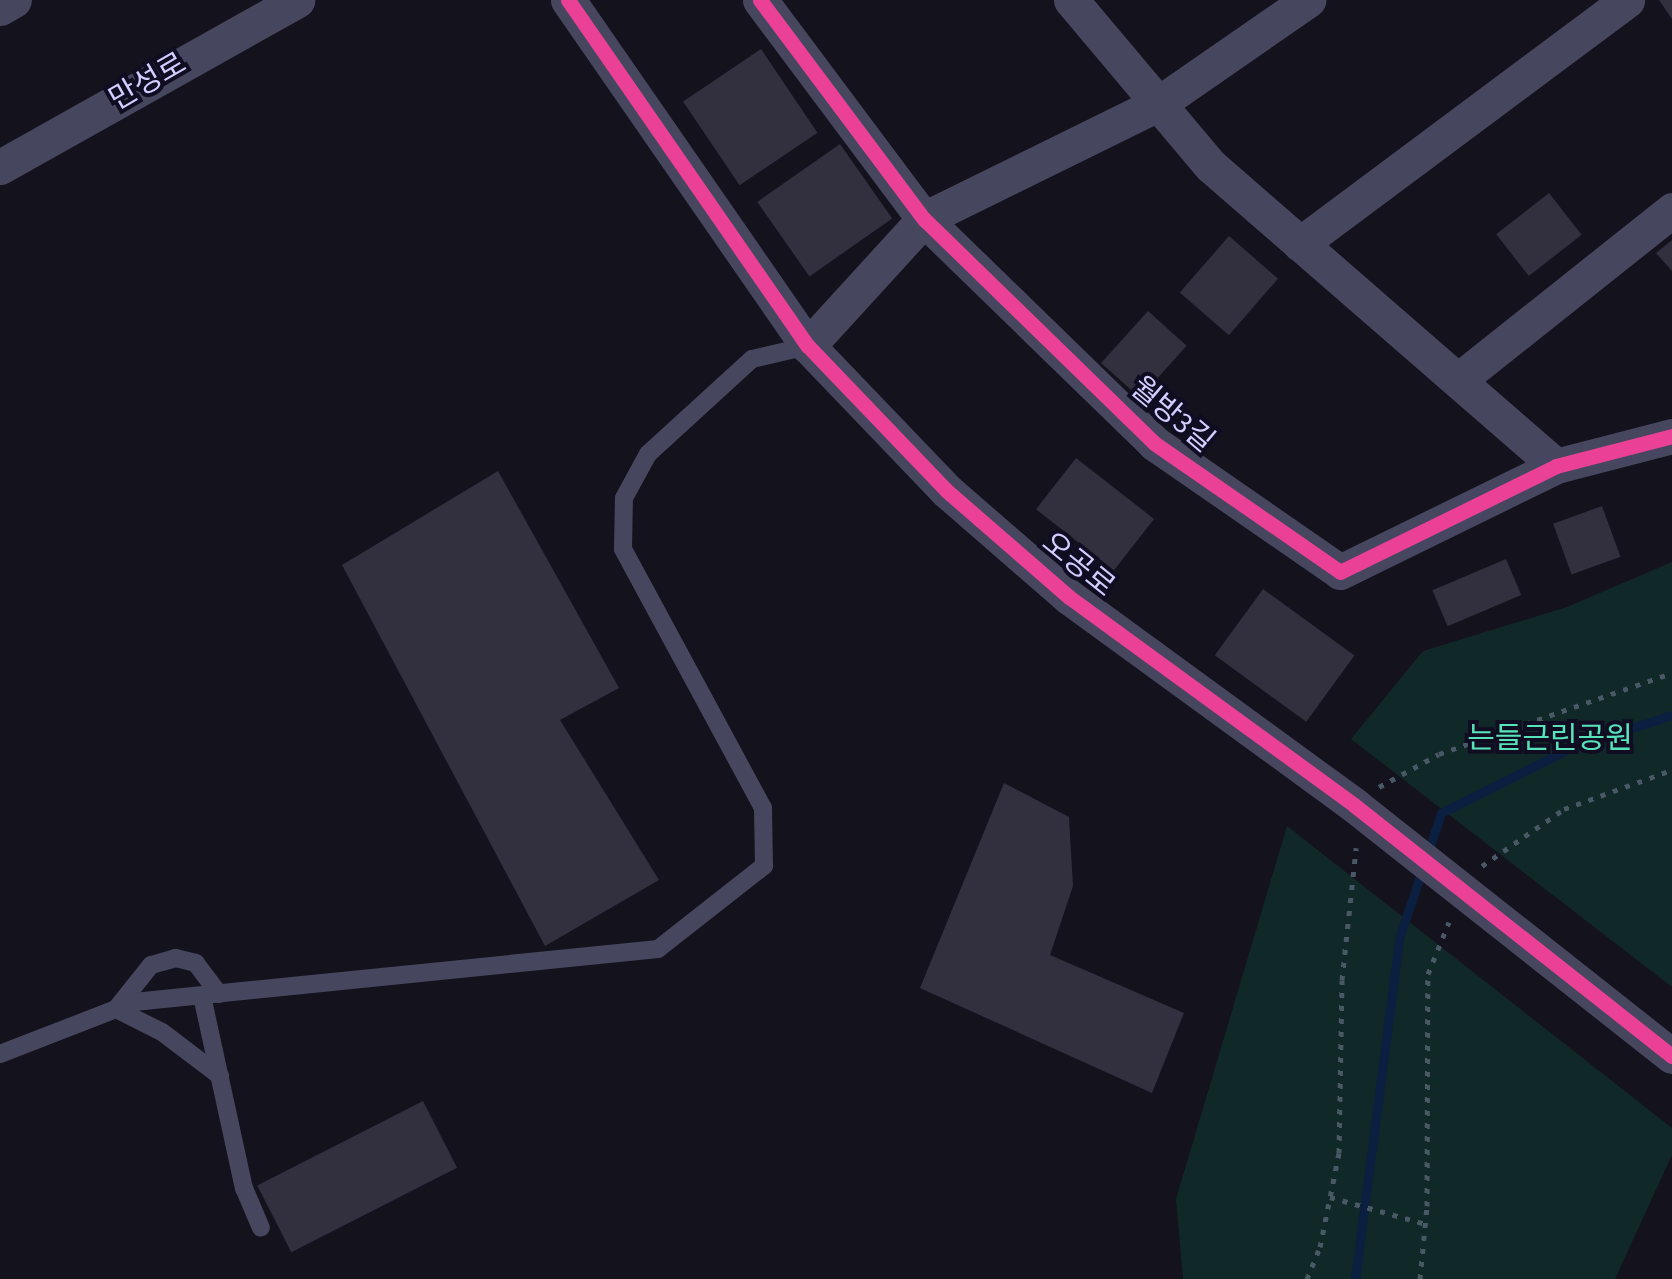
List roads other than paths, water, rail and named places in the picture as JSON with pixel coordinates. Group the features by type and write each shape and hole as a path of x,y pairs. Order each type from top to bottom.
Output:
{"street":[{"path":"0,8 14,0"},
{"name":"만성로","path":"0,167 256,8 297,0"},
{"name":"오공로","path":"568,0 808,346 947,490 1069,597 1363,814 1672,1056"},
{"name":"월방3길","path":"760,0 924,218 1154,443 1340,572 1556,466 1672,436"},
{"path":"1071,0 1211,166 1461,378 1556,466"},
{"path":"808,346 924,218 1158,104 1308,0"},
{"path":"1300,244 1626,0"},
{"path":"1461,378 1672,210"}],"lane":[{"path":"0,1054 116,1009 210,995 658,949 764,866 763,808 622,549 624,498 648,454 752,359 808,346"},
{"path":"116,1009 151,965 176,958 196,963 210,995 220,1076 244,1188 261,1228"},
{"path":"116,1009 162,1032 220,1076"}],"waterway":[{"path":"1428,852 1441,813 1568,749 1672,715"},
{"path":"1355,1279 1399,938 1422,871"}],"park label":[{"name":"는들근린공원","path":"1550,739"}]}
